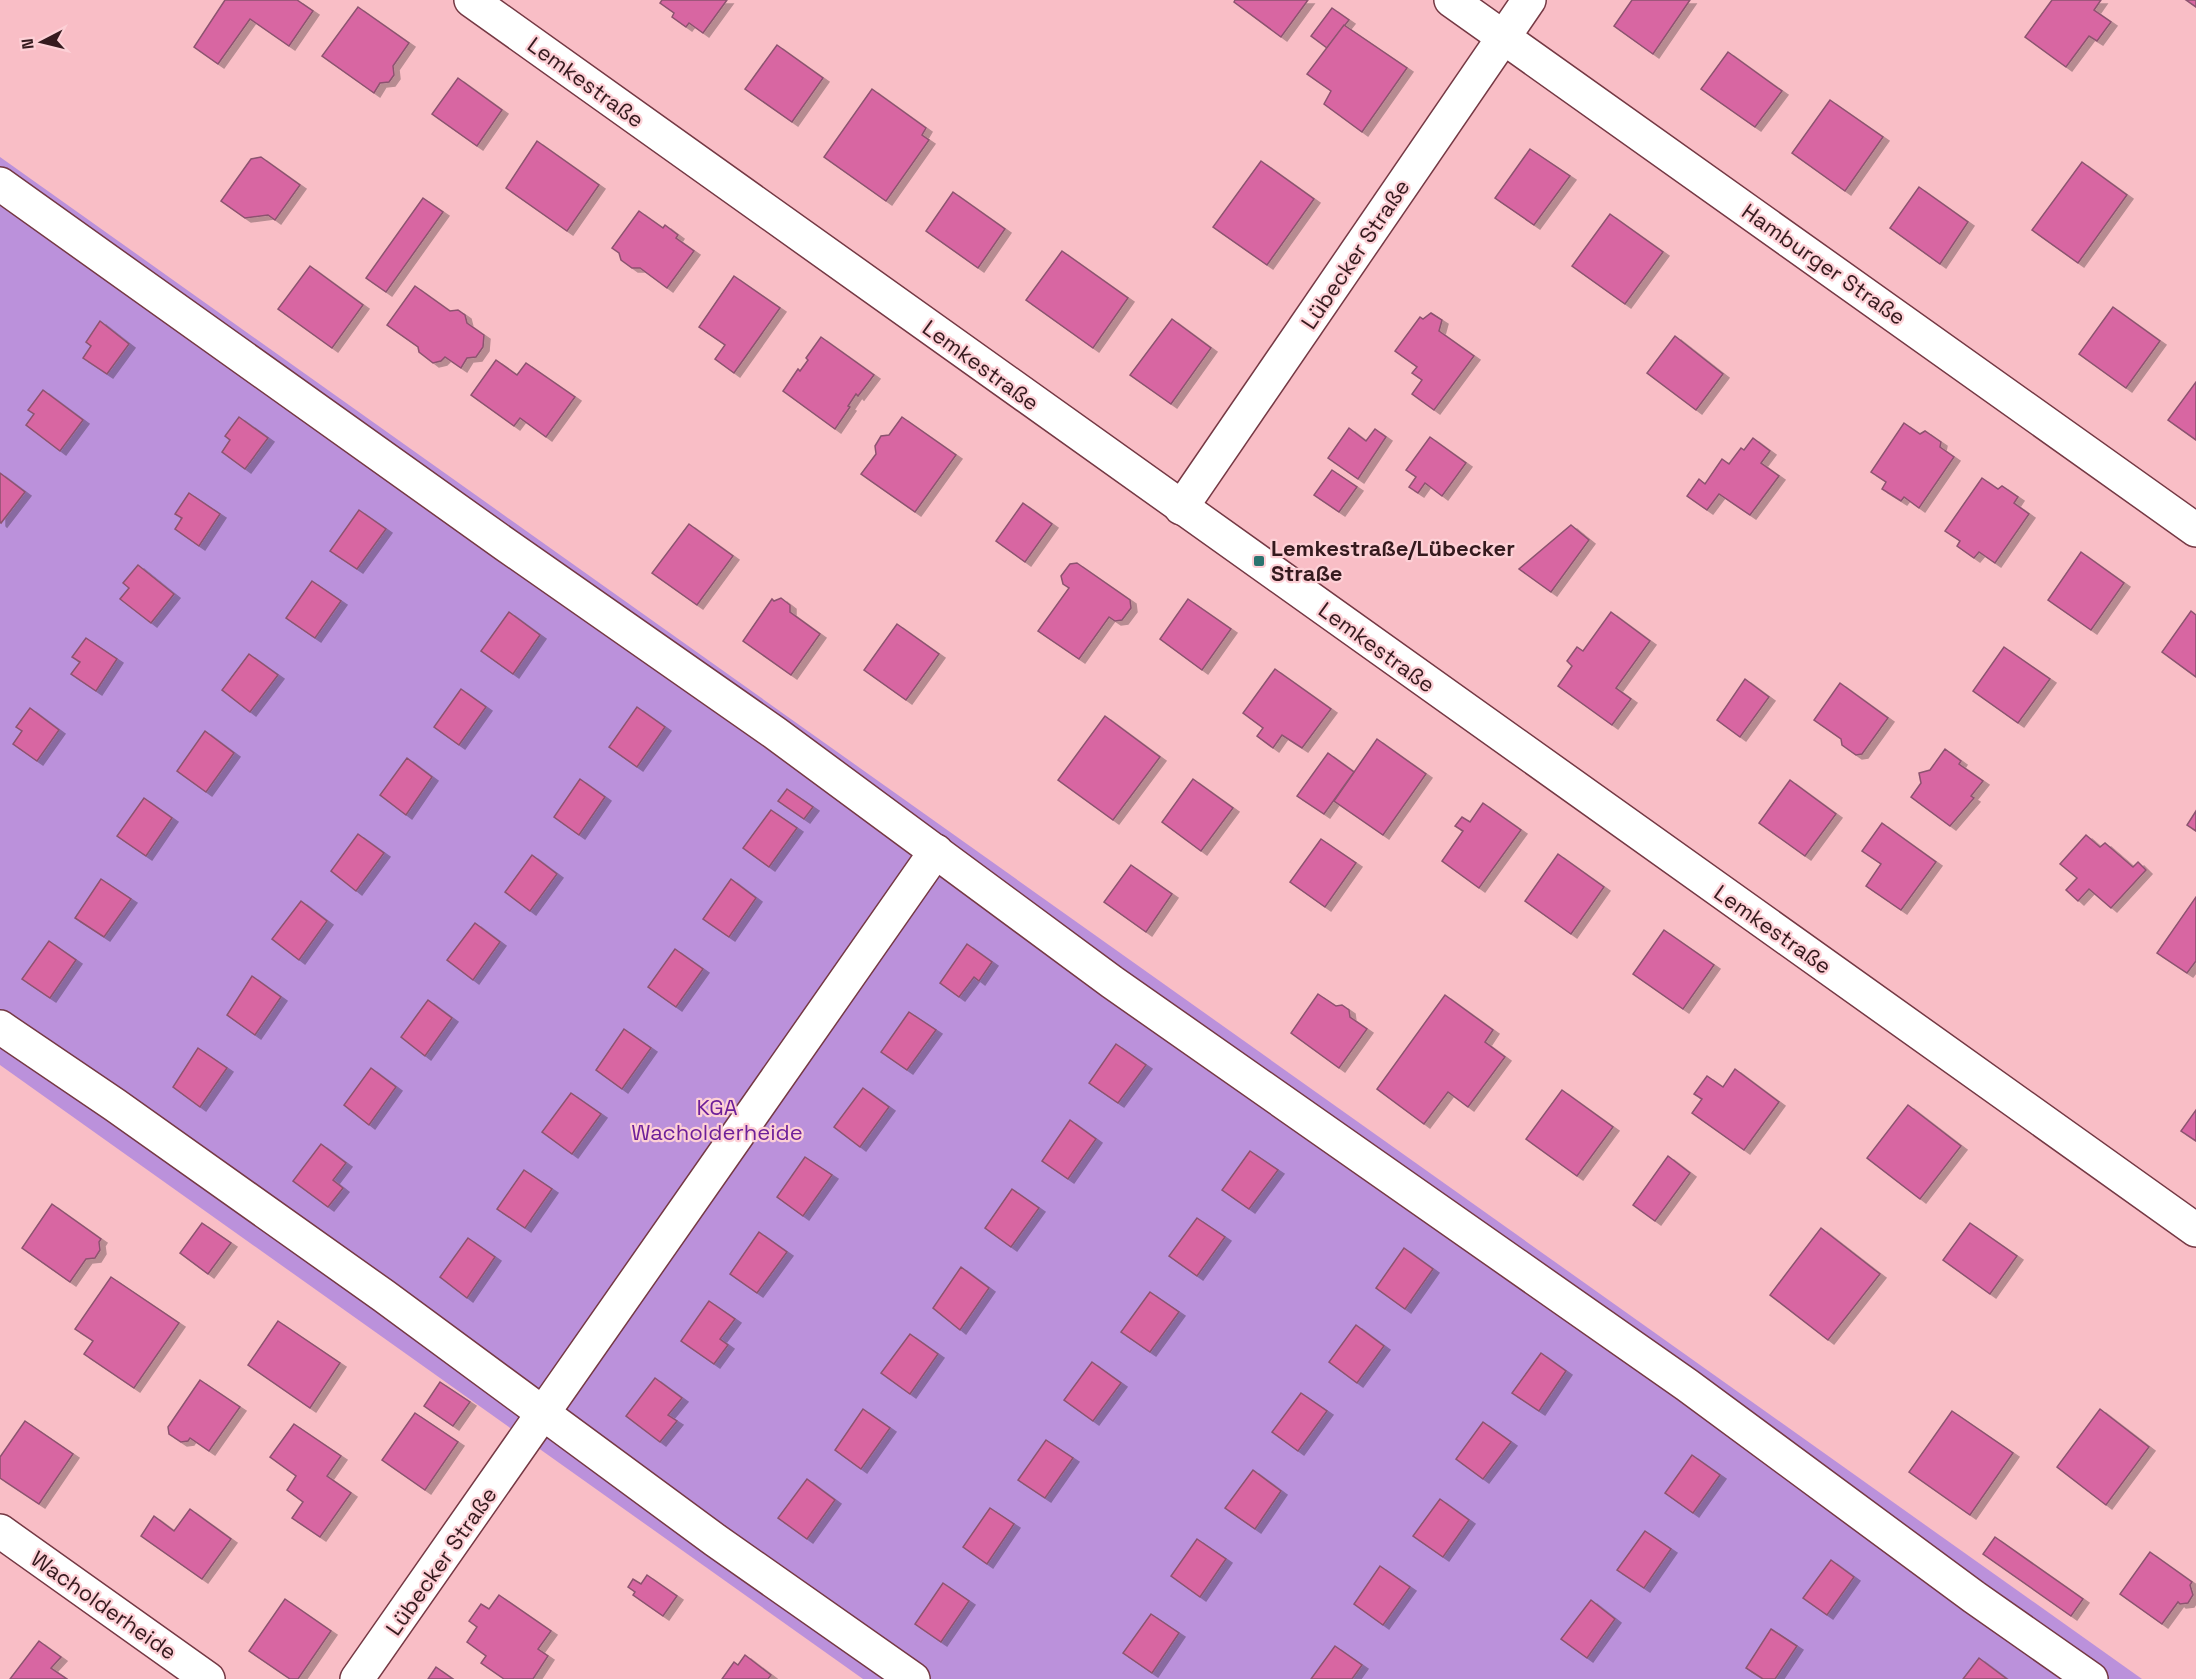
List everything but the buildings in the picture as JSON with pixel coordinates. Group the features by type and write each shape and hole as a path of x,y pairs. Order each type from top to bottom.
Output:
{"street":[{"name":"Lemkestraße","path":"471,0 2196,1230"},
{"name":"Hamburger Straße","path":"1451,0 2196,530"},
{"name":"Lübecker Straße","path":"1181,508 1529,0"},
{"path":"0,184 506,545 775,733 1112,982 1687,1385 1974,1597 2091,1679"},
{"name":"Lübecker Straße","path":"357,1679 936,851"},
{"path":"0,1027 115,1105 384,1296 715,1540 913,1679"},
{"name":"Wacholderheide","path":"0,1532 208,1679"}],"green space":[{"name":"KGA Wacholderheide","path":"0,157 2142,1679 863,1679 0,1065"}],"place":[{"name":"Lemkestraße/Lübecker Straße","path":"1259,561"}]}
